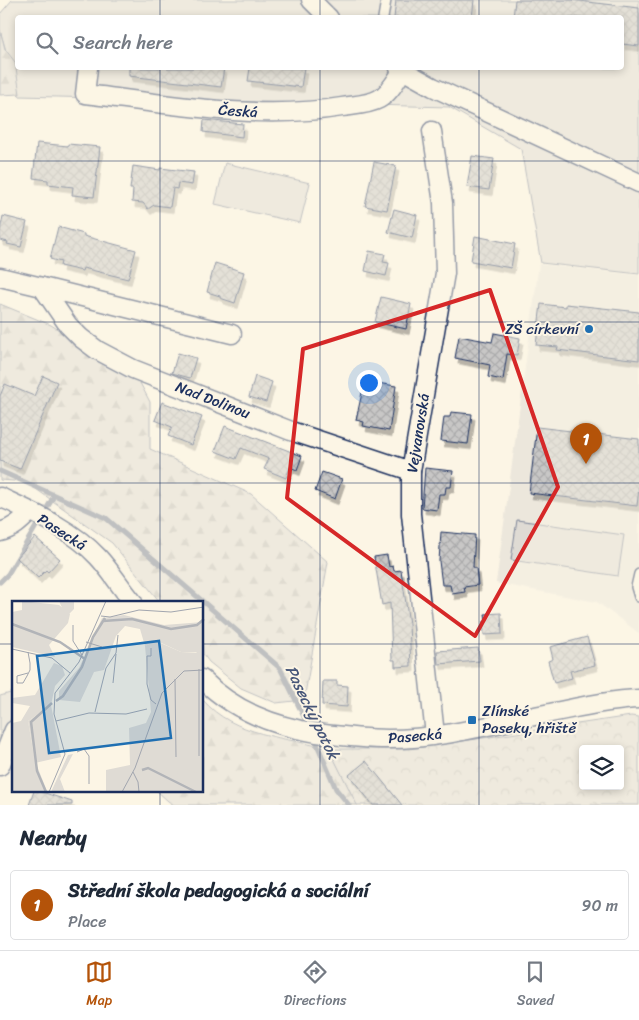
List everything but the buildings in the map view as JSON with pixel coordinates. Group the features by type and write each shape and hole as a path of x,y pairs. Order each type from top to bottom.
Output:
{"street":[{"path":"311,0 326,15"},
{"name":"Česká","path":"88,70 85,94 213,110 268,114 316,111 374,101 387,93 400,70"},
{"name":"Česká","path":"403,70 441,91 639,183"},
{"name":"Vejvanovská","path":"432,131 443,203 445,273 411,471 411,514 436,736"},
{"path":"0,277 232,334"},
{"name":"Nad Dolinou","path":"42,287 68,325 81,338 97,350 133,369 291,431 411,471"},
{"name":"Pasecká","path":"0,497 58,527 84,544 98,557 131,601"},
{"path":"0,532 20,522 30,512"},
{"name":"Pasecká","path":"204,681 224,699 255,717 308,732 364,739 436,736 603,703 639,700"},
{"path":"0,766 12,735"}],"lane":[{"path":"384,15 386,0"},
{"path":"639,574 636,587 639,597"}],"highlighted area":[{"path":"490,290 558,487 475,636 287,498 303,349"}],"shaded area":[{"path":"539,264 639,275 639,633 597,602 496,583"}],"green space":[{"path":"12,0 639,0 639,274 541,263 521,149 449,107 19,96 0,30 0,14"},
{"path":"0,30 5,49 15,62 20,94 0,95"},
{"path":"225,163 310,183 300,223 215,204"},
{"path":"0,304 51,325 139,381 150,402 150,449 251,494 328,562 304,700 276,703 241,688 209,662 204,655 204,601 159,601 112,543 19,477 14,481 0,480"},
{"path":"517,520 624,535 618,576 511,560"},
{"path":"12,693 12,716 0,745 0,696"},
{"path":"204,701 216,712 245,728 278,738 329,749 358,805 174,805 158,792 204,792"},
{"path":"631,716 639,717 639,805 357,805 329,749 409,749"}],"waterway":[{"name":"Pasecký potok","path":"0,471 106,518 202,601"},
{"path":"0,582 8,574 54,496"},
{"name":"Pasecký potok","path":"204,602 280,668 309,727"},
{"name":"Pasecký potok","path":"314,737 336,789 349,805"}],"place":[{"name":"ZŠ církevní","path":"589,329"},
{"name":"Střední škola pedagogická a sociální","path":"586,464"},
{"name":"Zlínské Paseky, hřiště","path":"472,720"}]}
